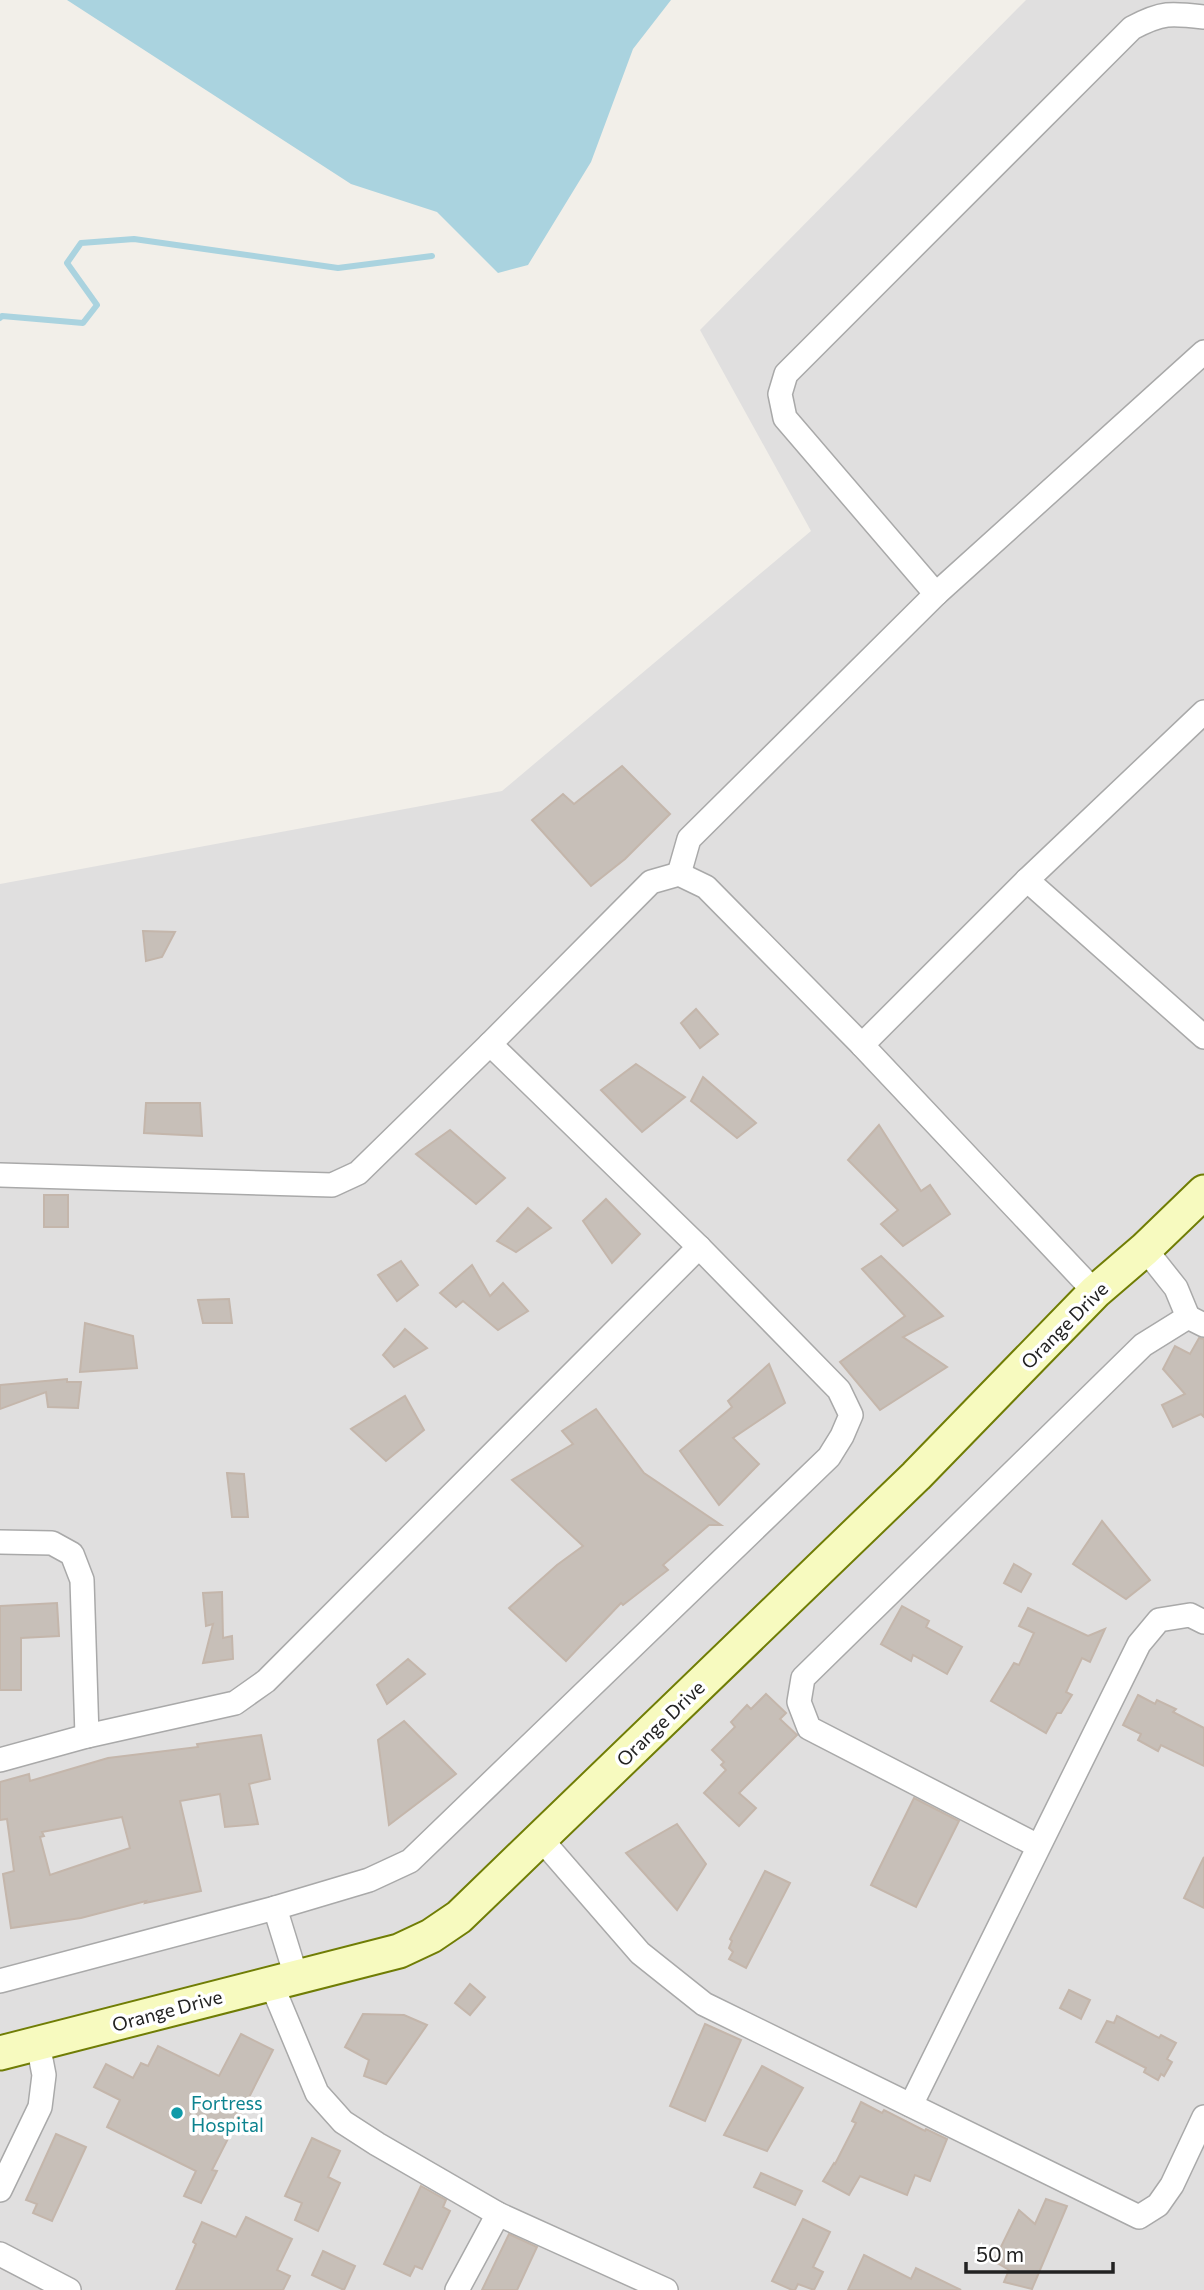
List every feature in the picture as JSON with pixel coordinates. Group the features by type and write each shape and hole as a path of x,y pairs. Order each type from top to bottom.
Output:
{"street":[{"path":"936,594 785,418 780,394 786,374 1132,28 1152,18 1172,13 1204,17"},
{"path":"678,874 689,839 936,594 1204,352"},
{"path":"862,1045 1027,880 1204,712"},
{"path":"0,1175 332,1185 358,1173 651,882 678,874 706,887 862,1045 1095,1292"},
{"path":"1027,880 1204,1037"},
{"path":"0,1982 275,1908 369,1880 410,1861 830,1457 851,1415 839,1390 699,1247 490,1044"},
{"name":"Orange Drive","path":"0,2053 399,1951 431,1936 459,1917 916,1476 1095,1292 1144,1250 1204,1192"},
{"path":"0,1760 235,1703 266,1682 699,1247"},
{"path":"1038,1846 809,1728 799,1702 803,1678 1143,1345 1196,1321 1176,1288 1144,1250"},
{"path":"0,1542 52,1543 72,1554 82,1580 87,1737"},
{"path":"911,2105 1139,1644 1159,1620 1190,1615 1204,1622"},
{"path":"541,1839 640,1953 704,2004 1139,2217 1158,2205 1172,2185 1204,2116"},
{"path":"275,1908 283,1980 317,2093 343,2122 498,2214 666,2290"},
{"path":"0,2190 40,2107 44,2075 38,2043"},
{"path":"457,2290 498,2214"},
{"path":"0,2255 69,2290"}],"shaded area":[{"path":"1026,0 1204,0 1204,2290 0,2290 0,884 502,791 811,531 700,330"}],"water":[{"path":"67,0 671,0 633,49 591,162 528,265 498,273 437,212 351,184"}],"building":[{"path":"622,766 670,814 625,859 591,886 532,820 563,794 574,804"},
{"path":"143,931 175,932 162,957 146,961"},
{"path":"696,1009 718,1034 700,1048 681,1023"},
{"path":"636,1064 685,1097 642,1132 601,1090"},
{"path":"703,1077 756,1123 737,1138 691,1101"},
{"path":"146,1103 200,1103 202,1136 144,1133"},
{"path":"879,1125 921,1191 930,1185 950,1214 903,1246 881,1224 898,1210 848,1160"},
{"path":"450,1130 505,1178 476,1204 416,1154"},
{"path":"44,1195 68,1195 68,1227 44,1227"},
{"path":"606,1199 640,1234 612,1263 583,1221"},
{"path":"528,1208 551,1228 516,1252 497,1241"},
{"path":"881,1256 943,1316 903,1337 947,1367 880,1410 840,1362 905,1316 862,1269"},
{"path":"401,1261 418,1285 397,1301 378,1275"},
{"path":"472,1265 490,1296 503,1283 528,1311 498,1330 463,1301 456,1307 440,1293"},
{"path":"229,1299 232,1323 203,1323 198,1300"},
{"path":"85,1323 133,1336 137,1368 80,1372"},
{"path":"405,1329 427,1348 394,1367 383,1355"},
{"path":"1199,1338 1204,1339 1204,1417 1201,1414 1173,1427 1162,1405 1185,1394 1163,1369 1175,1346 1190,1354"},
{"path":"769,1364 785,1403 733,1438 759,1464 719,1505 680,1451 732,1407 728,1401"},
{"path":"67,1379 67,1382 81,1382 78,1408 48,1407 46,1392 0,1409 0,1385"},
{"path":"405,1396 424,1430 386,1461 351,1429"},
{"path":"596,1409 644,1473 721,1525 709,1525 663,1565 668,1570 623,1605 621,1603 566,1661 509,1608 557,1565 583,1546 512,1480 573,1444 562,1431"},
{"path":"227,1473 244,1474 248,1517 232,1517"},
{"path":"1102,1521 1150,1580 1126,1599 1073,1564"},
{"path":"1014,1564 1031,1574 1021,1592 1004,1583"},
{"path":"222,1592 223,1638 232,1636 233,1659 203,1663 213,1624 206,1626 203,1593"},
{"path":"57,1603 59,1636 21,1638 21,1690 0,1690 0,1606"},
{"path":"902,1606 929,1621 926,1627 962,1647 947,1674 913,1655 911,1661 881,1644"},
{"path":"1028,1608 1088,1636 1105,1629 1090,1662 1082,1658 1066,1692 1072,1695 1061,1713 1057,1713 1046,1733 991,1701 1014,1663 1019,1665 1034,1633 1019,1626"},
{"path":"408,1659 425,1674 387,1704 377,1685"},
{"path":"766,1694 786,1713 780,1719 797,1735 739,1793 756,1808 739,1826 704,1793 726,1770 721,1765 724,1762 712,1750 735,1727 731,1722 747,1705 751,1709"},
{"path":"1138,1695 1155,1704 1157,1700 1176,1709 1173,1712 1204,1728 1204,1766 1161,1745 1158,1751 1138,1740 1141,1734 1123,1725"},
{"path":"404,1721 456,1774 389,1825 378,1740"},
{"path":"261,1735 270,1779 249,1784 258,1824 225,1827 220,1794 180,1801 201,1891 145,1903 146,1901 81,1918 11,1928 3,1874 14,1871 7,1819 0,1820 0,1782 29,1774 30,1781 108,1758 198,1747 197,1744","holes":["122,1817 130,1848 50,1875 40,1837 44,1836 42,1832"]},
{"path":"914,1798 959,1821 916,1907 871,1885"},
{"path":"677,1824 706,1864 677,1910 626,1853"},
{"path":"1204,1857 1204,1908 1184,1898"},
{"path":"765,1871 790,1883 746,1968 729,1959 733,1952 729,1948 732,1941 730,1939"},
{"path":"470,1984 485,1997 470,2015 455,2003"},
{"path":"1069,1990 1090,2000 1081,2019 1060,2008"},
{"path":"363,2014 404,2015 427,2025 386,2084 364,2076 369,2060 345,2047"},
{"path":"1117,2016 1159,2038 1161,2035 1176,2043 1167,2059 1172,2062 1164,2076 1161,2074 1158,2080 1144,2072 1146,2068 1096,2042 1107,2021 1114,2023"},
{"path":"705,2024 741,2040 705,2121 670,2106"},
{"name":"Fortress Hospital","path":"241,2034 273,2050 212,2170 217,2171 201,2203 184,2196 196,2171 107,2127 120,2100 94,2087 106,2064 133,2078 141,2063 148,2066 158,2046 219,2076"},
{"path":"762,2066 803,2088 767,2151 724,2135"},
{"path":"861,2102 947,2139 930,2181 915,2175 907,2195 860,2176 849,2195 823,2181 856,2123 852,2121"},
{"path":"56,2134 86,2147 52,2221 33,2213 37,2204 26,2200"},
{"path":"312,2138 340,2151 328,2177 340,2183 318,2231 295,2220 302,2203 285,2196"},
{"path":"761,2173 802,2191 795,2205 754,2187"},
{"path":"421,2186 446,2200 443,2207 450,2211 422,2269 415,2266 410,2276 384,2264"},
{"path":"1046,2199 1067,2206 1032,2289 1004,2282 1009,2270 994,2261 1019,2210 1035,2224"},
{"path":"246,2217 292,2239 277,2270 290,2276 283,2290 176,2290 196,2244 193,2242 202,2222 236,2237"},
{"path":"803,2219 830,2232 813,2267 823,2272 814,2290 798,2284 795,2290 792,2290 772,2281"},
{"path":"509,2234 537,2247 517,2290 482,2290"},
{"path":"323,2251 355,2266 344,2290 312,2275"},
{"path":"864,2255 911,2279 916,2268 961,2290 848,2290"}],"waterway":[{"path":"0,318 2,316 83,323 97,305 67,263 81,243 134,239 338,268 432,256"}],"place":[{"name":"Fortress Hospital","path":"177,2113"}]}
